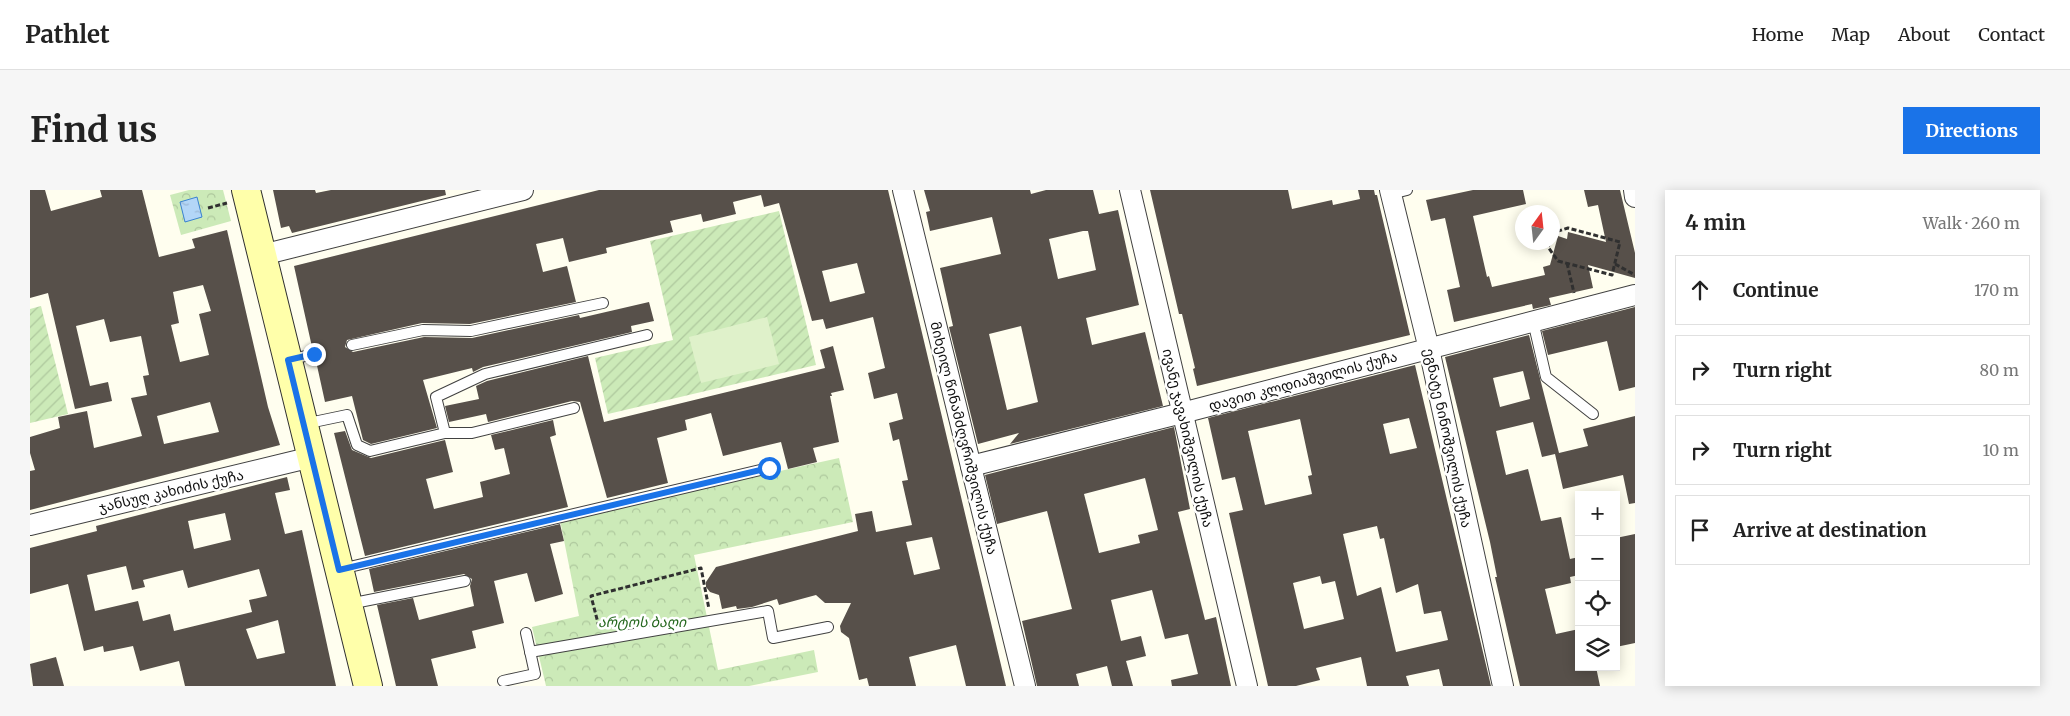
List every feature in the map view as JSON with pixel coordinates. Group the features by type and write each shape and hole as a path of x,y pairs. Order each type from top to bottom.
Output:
{"main road":[{"path":"236,196 262,255 368,686"}],"street":[{"path":"262,255 522,190"},
{"name":"მიხეილ წინამძღვრიშვილის ქუჩა","path":"903,190 1025,686"},
{"name":"ივანე ჯავახიშვილის ქუჩა","path":"1130,190 1247,686"},
{"path":"1634,190 1635,196"},
{"name":"ეგნატე ნინოშვილის ქუჩა","path":"1396,191 1503,686"},
{"name":"დავით კლდიაშვილის ქუჩა","path":"971,466 1635,295"},
{"name":"ჯანსუღ კახიძის ქუჩა","path":"30,525 312,457"}],"lane":[{"path":"352,345 422,330 471,331 603,303"},
{"path":"1533,321 1546,377 1593,414"},
{"path":"445,433 436,397 485,374 647,335"},
{"path":"288,360 314,354"},
{"path":"304,424 347,415 357,445 370,451 445,433 472,434 574,408"},
{"path":"339,570 769,468"},
{"path":"348,604 466,581"},
{"path":"530,652 768,611 773,638 828,628"},
{"path":"504,681 535,674 526,633"}],"path":[{"path":"208,208 236,196"},
{"path":"1550,250 1558,261 1612,275 1620,242 1568,228 1560,230"},
{"path":"1567,263 1575,296"},
{"path":"1615,264 1635,275"},
{"path":"603,639 591,596 701,568 711,621"}],"green space":[{"path":"189,190 223,190 231,221 181,235 170,195"},
{"path":"779,211 816,365 608,414 595,358 673,340 650,241"},
{"path":"41,306 68,414 30,423 30,309"},
{"path":"767,317 779,364 701,383 689,337"},
{"name":"არტოს ბაღი","path":"839,458 853,522 694,555 718,670 814,650 818,672 749,686 546,686 532,627 579,616 560,520"}],"water":[{"path":"197,197 202,217 185,222 180,202"}],"building":[{"path":"30,190 45,190 51,211 102,197 100,190 142,190 159,257 195,248 192,239 227,230 268,407 280,445 30,510 30,471 35,470 30,453 30,437 60,428 58,417 87,411 94,448 142,436 131,398 147,395 143,376 149,375 141,336 110,342 104,319 76,326 90,386 108,382 112,401 75,409 48,293 30,298","holes":["203,285 211,311 199,314 209,355 180,362 171,325 179,323 173,292","210,402 219,432 164,444 157,416"]},
{"path":"273,190 315,190 316,193 331,190 445,190 446,195 292,233 289,226 281,228"},
{"path":"599,190 888,190 1006,686 966,686 956,645 909,657 916,686 869,686 867,678 859,680 849,638 841,632 840,626 851,603 825,603 816,595 779,605 777,599 752,607 737,609 736,606 722,609 719,595 710,592 706,587 706,582 716,567 858,531 855,514 872,511 876,532 912,525 902,481 908,480 899,439 893,441 889,423 903,419 897,393 874,399 868,373 885,368 873,317 826,329 823,319 812,321 779,203 764,207 761,195 733,202 736,214 703,222 701,214 670,221 673,232 606,248 607,253 569,262 563,238 536,244 543,272 567,266 576,302 470,324 422,323 347,340 345,347 353,352 424,337 472,338 579,315 580,318 649,302 654,321 631,326 632,332 483,367 473,372 472,368 423,380 437,428 371,444 363,440 352,396 325,402 316,361 321,353 319,349 312,347 294,266","holes":["857,263 865,293 830,302 822,271","932,537 940,569 914,575 906,542"]},
{"path":"924,190 1030,190 1031,194 1046,190 1093,190 1099,214 1118,210 1139,305 1086,318 1092,345 1145,332 1163,406 1010,444 1019,433 978,444 949,327 953,326 940,268 1001,254 992,217 930,231 926,212 930,211","holes":["1088,231 1096,270 1058,279 1049,239","1021,326 1038,402 1007,410 989,334"]},
{"path":"1150,190 1288,190 1292,209 1332,200 1333,205 1360,199 1358,190 1374,190 1375,195 1377,195 1410,335 1197,386 1193,369 1195,368 1182,314 1179,314"},
{"path":"1473,190 1523,190 1526,204 1473,216 1487,277 1489,276 1492,287 1545,275 1543,267 1550,265 1554,250 1560,250 1560,237 1567,239 1568,232 1606,242 1598,205 1588,207 1584,190 1620,190 1635,253 1635,278 1588,265 1593,288 1549,298 1551,305 1533,309 1532,304 1454,322 1447,290 1460,287 1445,218 1431,221 1426,200"},
{"path":"1635,307 1635,387 1619,391 1607,341 1548,355 1542,331"},
{"path":"1529,335 1559,453 1588,446 1583,429 1635,416 1635,503 1629,504 1623,475 1563,489 1555,454 1542,457 1533,422 1496,431 1506,475 1528,469 1541,521 1561,517 1570,559 1575,558 1575,576 1570,577 1571,583 1545,589 1556,634 1575,630 1575,671 1597,671 1600,686 1520,686 1495,577 1497,577 1445,357","holes":["1523,371 1530,399 1500,407 1493,378"]},
{"path":"833,346 844,390 831,393 832,396 830,396 839,442 813,448 817,462 788,469 781,442 723,456 711,413 685,420 687,430 657,438 668,483 607,498 580,402 572,401 488,422 486,414 449,422 445,406 479,399 476,386 487,381 588,356 604,422 825,368 820,350"},
{"path":"1415,365 1491,686 1443,686 1439,669 1406,676 1409,686 1367,686 1361,657 1316,668 1320,680 1296,686 1268,686 1229,513 1243,510 1235,477 1222,480 1208,418","holes":["1409,418 1417,448 1390,454 1383,424","1300,419 1312,475 1308,476 1312,494 1265,505 1248,431","1377,526 1380,539 1384,538 1396,593 1418,584 1424,614 1441,611 1448,640 1396,652 1381,587 1357,596 1343,534","1320,576 1322,584 1335,581 1344,619 1304,629 1293,583"]},
{"path":"553,420 556,435 550,437 568,507 365,556 334,433 345,431 352,450 371,458 445,440 453,472 426,479 434,509 483,497 480,482 510,474 504,448 495,450 491,435"},
{"path":"1174,427 1190,509 1178,512 1205,620 1216,617 1231,686 1172,686 1171,680 1198,674 1188,634 1165,639 1152,590 1111,600 1121,641 1141,636 1146,656 1126,661 1133,686 1112,686 1107,666 1076,674 1079,686 1037,686 1022,621 1072,609 1047,511 997,524 985,475","holes":["1145,478 1158,530 1138,535 1140,543 1099,553 1084,494"]},
{"path":"287,477 290,490 275,493 285,534 302,530 336,686 185,686 179,661 140,671 133,646 104,652 103,646 84,651 68,584 30,594 30,548 97,531 96,526","holes":["225,513 231,540 194,549 188,521","126,566 132,590 145,587 143,580 183,570 188,588 259,569 267,596 249,600 252,612 174,631 170,614 143,621 138,601 95,611 87,575","278,620 285,653 257,659 246,629"]},
{"path":"560,524 564,541 550,544 563,594 535,602 527,573 494,581 504,623 472,631 476,648 431,659 438,686 396,686 377,605 413,598 419,620 474,606 470,586 472,579 464,574 374,592 369,569"},
{"path":"1635,534 1635,643 1620,646 1620,581 1620,537"},
{"path":"56,657 64,686 33,686 30,664"}],"route":[{"path":"314,354 288,360 339,570 769,468"}]}
